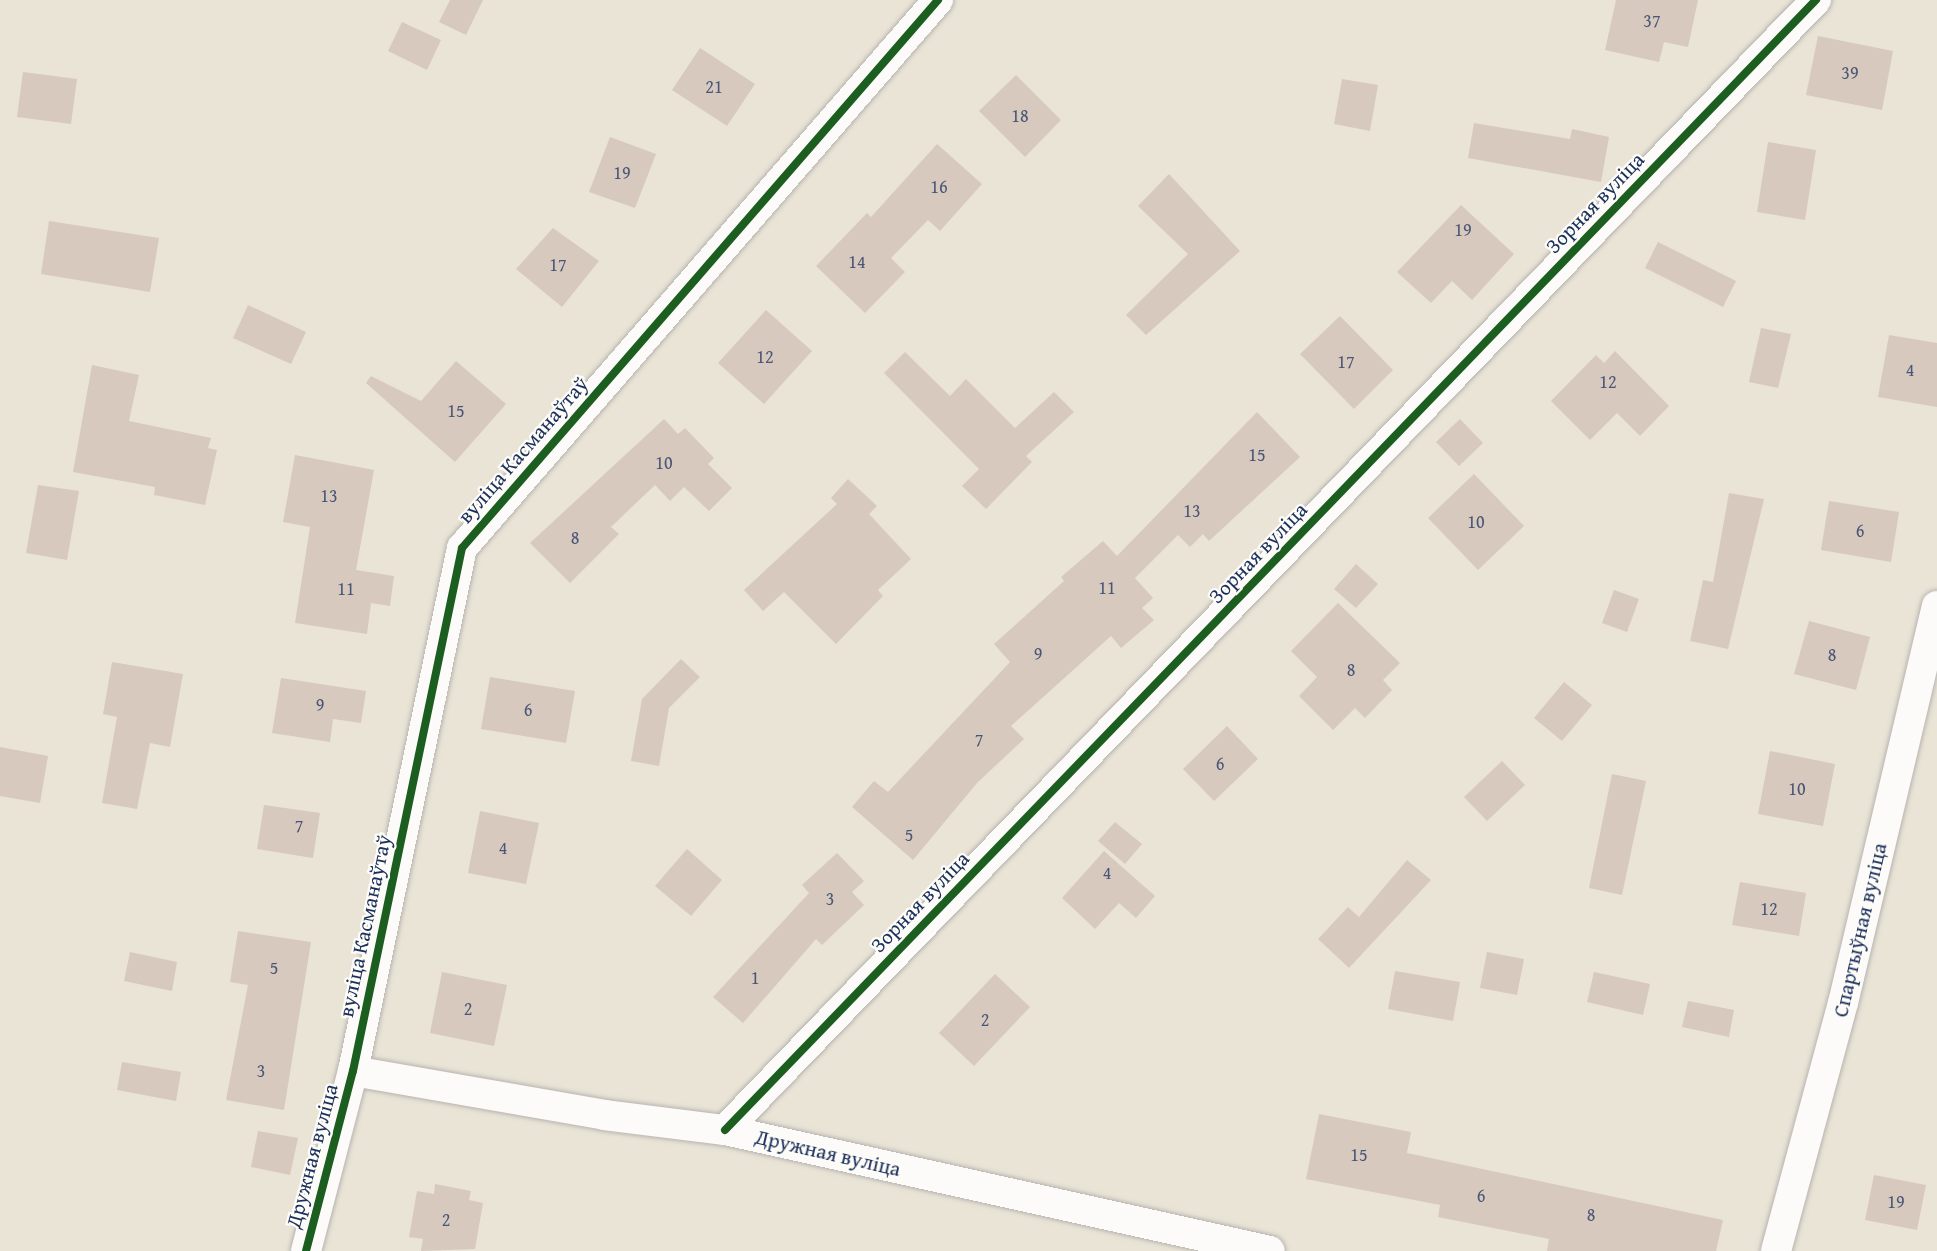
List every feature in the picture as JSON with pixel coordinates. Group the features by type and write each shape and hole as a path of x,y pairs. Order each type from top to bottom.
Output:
{"street":[{"name":"вуліца Касманаўтаў","path":"353,1071 462,548 938,0"},
{"name":"Зорная вуліца","path":"725,1130 1816,0"},
{"name":"Спартыўная вуліца","path":"1776,1251 1843,1003 1937,606"},
{"name":"Дружная вуліца","path":"306,1251 353,1071 604,1115 725,1130 1270,1251"}],"building":[{"path":"450,0 483,0 466,35 439,22"},
{"path":"1616,0 1698,0 1688,47 1664,42 1659,62 1605,50"},
{"path":"402,22 441,40 427,70 388,51"},
{"path":"1818,36 1893,51 1882,110 1806,95"},
{"path":"700,48 755,84 727,126 672,90"},
{"path":"23,72 77,79 71,124 17,117"},
{"path":"1016,75 1061,120 1025,157 979,111"},
{"path":"1342,79 1378,85 1370,131 1334,124"},
{"path":"1474,123 1570,139 1572,129 1609,137 1601,182 1468,158"},
{"path":"610,137 656,154 635,208 589,192"},
{"path":"1768,142 1816,150 1805,220 1757,212"},
{"path":"937,144 982,184 940,231 928,220 891,258 905,272 865,313 816,266 867,213 871,217"},
{"path":"1169,174 1240,251 1146,335 1126,315 1188,254 1138,206"},
{"path":"1461,205 1514,254 1472,300 1452,281 1431,303 1397,272"},
{"path":"49,221 159,238 150,292 41,274"},
{"path":"553,228 599,261 562,307 516,269"},
{"path":"1658,242 1736,281 1723,307 1645,268"},
{"path":"248,305 306,332 291,364 233,338"},
{"path":"766,310 812,351 764,404 718,363"},
{"path":"1340,316 1393,370 1354,409 1300,354"},
{"path":"1761,328 1791,334 1778,388 1749,382"},
{"path":"1889,335 1937,343 1937,407 1878,397"},
{"path":"1615,351 1669,406 1640,436 1617,413 1590,440 1551,401 1596,355 1604,363"},
{"path":"905,352 950,396 966,379 1015,428 1054,392 1074,412 1026,456 1032,462 986,509 962,486 979,469 884,373"},
{"path":"456,361 506,404 455,462 366,383 371,376 421,401"},
{"path":"92,365 139,375 129,421 211,438 208,448 217,450 205,505 154,495 155,487 73,472"},
{"path":"1257,412 1300,457 1209,541 1203,534 1190,547 1178,535 1135,578 1153,598 1142,608 1154,620 1121,648 1111,636 1011,726 1024,739 977,783 913,860 852,807 874,781 888,792 1010,662 994,644 1064,581 1061,577 1103,541 1117,556"},
{"path":"664,419 678,434 685,428 714,458 708,464 732,488 709,511 684,487 670,501 655,485 611,527 619,534 570,583 530,543"},
{"path":"1460,419 1483,443 1459,466 1436,442"},
{"path":"295,455 374,470 356,570 394,576 390,606 371,603 367,634 295,623 310,527 283,522"},
{"path":"1474,474 1524,526 1478,570 1428,518"},
{"path":"848,479 877,506 869,514 911,559 878,590 883,596 836,644 784,592 763,611 744,590 837,504 831,498"},
{"path":"38,485 79,491 67,560 26,553"},
{"path":"1729,493 1764,499 1728,649 1690,641 1703,580 1713,582"},
{"path":"1829,501 1899,512 1891,562 1821,550"},
{"path":"1356,564 1378,584 1356,608 1334,589"},
{"path":"1614,590 1639,599 1627,632 1602,623"},
{"path":"1338,603 1400,663 1383,680 1392,690 1365,718 1355,708 1333,730 1299,696 1317,677 1291,651"},
{"path":"1809,621 1870,637 1856,690 1794,674"},
{"path":"681,659 700,677 669,708 659,766 631,761 642,699"},
{"path":"112,662 183,674 170,747 150,743 137,809 102,803 117,717 103,714"},
{"path":"490,677 575,691 566,743 481,729"},
{"path":"281,678 366,691 361,723 333,719 330,742 272,733"},
{"path":"1564,682 1592,705 1562,741 1534,718"},
{"path":"1227,726 1258,759 1214,801 1183,769"},
{"path":"0,747 48,756 40,803 0,796"},
{"path":"1770,751 1835,764 1823,826 1758,814"},
{"path":"1502,761 1525,785 1487,821 1464,797"},
{"path":"1612,774 1646,781 1622,895 1589,888"},
{"path":"264,805 320,813 313,858 257,849"},
{"path":"480,811 539,823 526,884 468,873"},
{"path":"1115,822 1142,844 1125,864 1098,841"},
{"path":"687,849 722,880 691,916 655,886"},
{"path":"1104,851 1155,896 1136,918 1119,903 1095,929 1062,898"},
{"path":"837,853 864,881 852,892 864,905 822,945 816,939 743,1023 713,997 809,893 802,885"},
{"path":"1407,860 1431,880 1349,968 1318,939 1348,907 1359,917"},
{"path":"1740,882 1806,893 1799,936 1732,925"},
{"path":"238,931 311,942 284,1110 226,1100 248,985 230,982"},
{"path":"130,952 177,962 172,991 124,981"},
{"path":"1487,952 1524,959 1517,995 1480,988"},
{"path":"1395,971 1460,982 1453,1021 1388,1009"},
{"path":"442,972 507,985 494,1046 430,1033"},
{"path":"1594,972 1650,984 1643,1015 1587,1002"},
{"path":"995,974 1030,1007 974,1066 939,1033"},
{"path":"1688,1001 1734,1010 1729,1037 1682,1027"},
{"path":"122,1062 181,1072 176,1101 117,1090"},
{"path":"1319,1114 1411,1132 1407,1153 1723,1220 1716,1251 1547,1251 1549,1239 1438,1217 1440,1205 1306,1179"},
{"path":"258,1131 298,1138 290,1175 251,1167"},
{"path":"1874,1175 1926,1185 1917,1230 1865,1220"},
{"path":"435,1184 471,1191 469,1200 483,1203 475,1249 421,1251 423,1239 409,1237 417,1191 434,1194"}],"cycle path":[{"path":"306,1251 353,1071 462,548 938,0"},
{"path":"725,1130 1816,0"}]}
